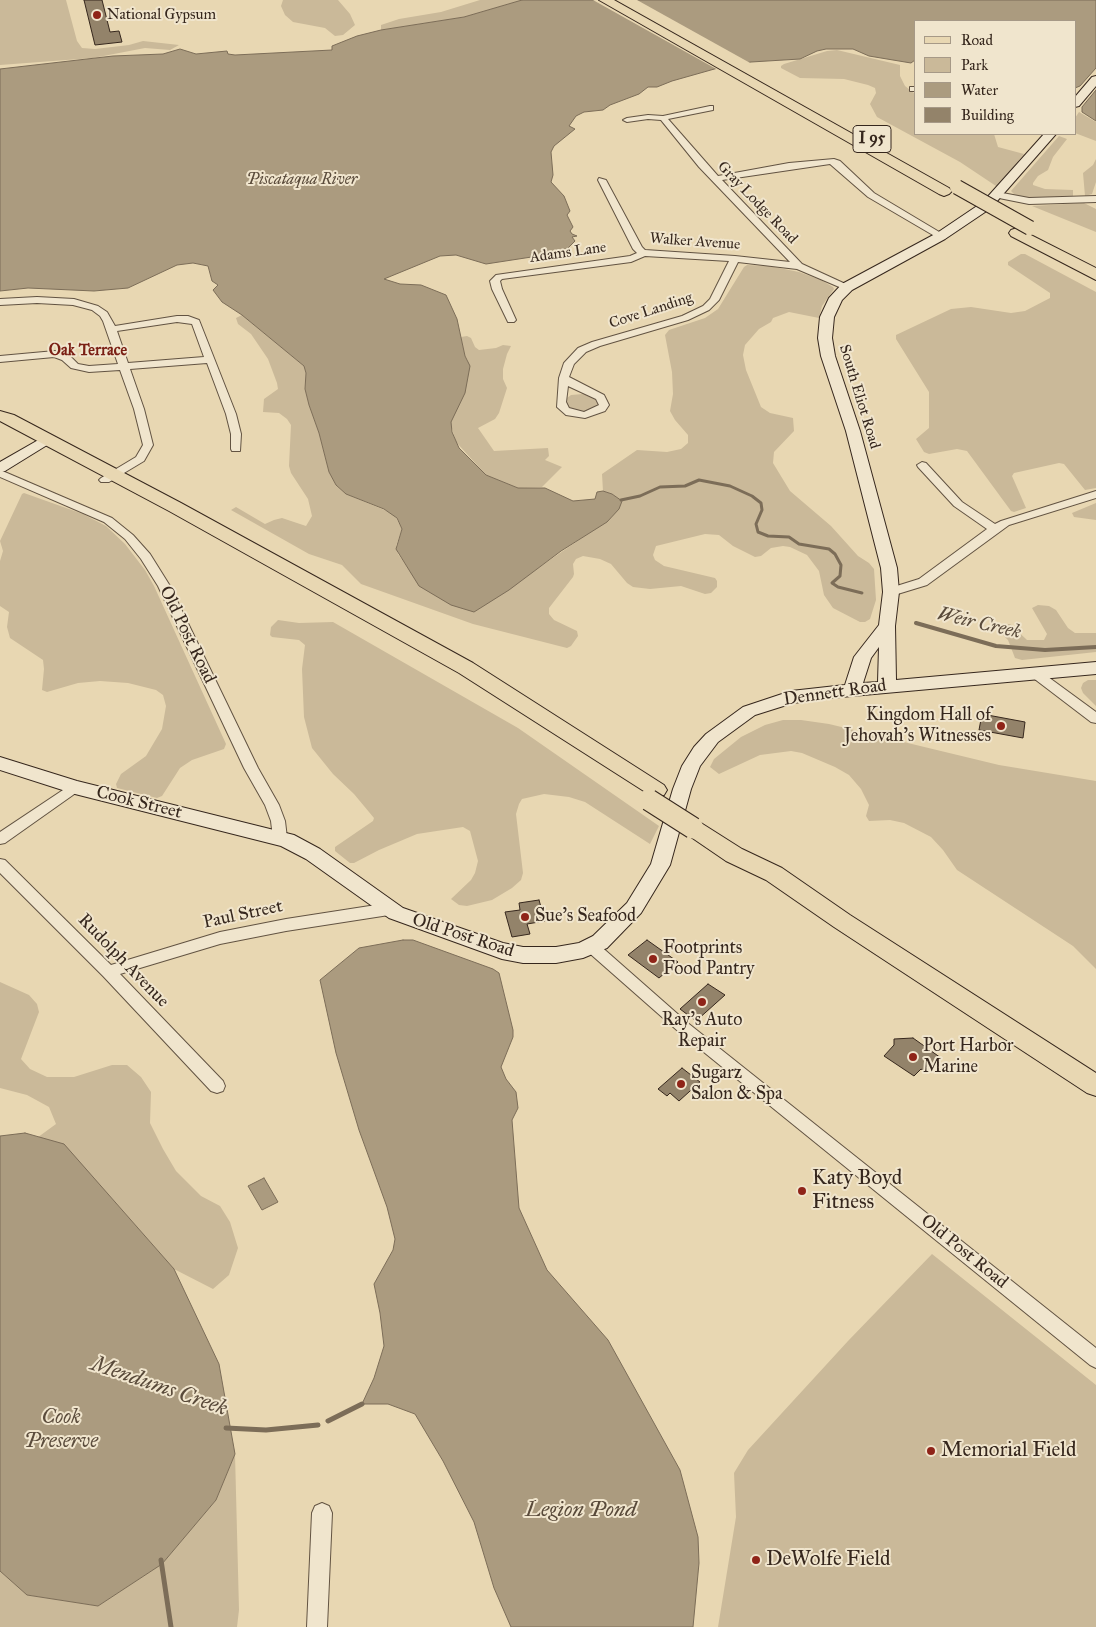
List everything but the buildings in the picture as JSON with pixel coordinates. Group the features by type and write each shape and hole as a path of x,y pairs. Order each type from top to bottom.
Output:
{"highway":[{"name":"I 95","path":"605,0 1096,275"},
{"name":"I 95","path":"622,0 1096,262"}],"main road":[{"path":"1076,103 1096,78"},
{"name":"South Eliot Road","path":"886,685 887,626 891,592 889,568 881,532 826,347 828,317 836,298 847,287 876,269 941,236 970,217 997,195 1049,135"},
{"path":"0,416 8,418 43,442 58,455 110,478"},
{"path":"0,422 43,442 466,668 696,823 734,855 774,874 842,921 1096,1086"},
{"path":"0,468 43,442"},
{"path":"852,689 863,657 887,626"},
{"name":"Dennett Road","path":"592,946 610,933 634,908 660,865 682,789 691,766 700,751 712,738 749,711 791,697 852,689 1096,668"},
{"name":"Cook Street","path":"0,763 75,787 280,838"},
{"name":"Old Post Road","path":"280,838 313,854 389,909 460,937 523,955 556,955 592,946"}],"street":[{"path":"627,120 648,117 663,118 710,108"},
{"name":"Gray Lodge Road","path":"663,118 702,165 756,219 799,266 847,287"},
{"path":"716,179 789,166 831,161 839,165 871,195 941,236"},
{"name":"Walker Avenue","path":"602,180 638,249 643,253 735,258 799,266"},
{"path":"997,195 1029,201 1096,200"},
{"name":"Adams Lane","path":"511,320 497,289 496,278 570,266 631,259 643,253"},
{"name":"Cove Landing","path":"564,378 569,363 582,350 596,344 685,318 706,308 714,300 735,258"},
{"path":"0,302 66,301 95,308 106,316 125,367 148,445 140,459 110,478"},
{"path":"111,330 167,320 191,319 197,325 233,420 236,434 236,449"},
{"path":"0,359 55,354 62,355 81,368 125,367 210,360"},
{"path":"922,464 958,504 995,530"},
{"name":"Old Post Road","path":"0,473 108,520 129,537 146,557 164,586 251,768 272,805 278,821 280,838"},
{"path":"891,592 923,582 995,530 1017,519 1096,494"},
{"path":"1036,674 1096,718"},
{"path":"0,839 75,787"},
{"name":"Rudolph Avenue","path":"0,864 108,972 216,1086"},
{"name":"Paul Street","path":"108,972 220,938 286,924 389,909"},
{"name":"Old Post Road","path":"592,946 684,1028 1096,1359"},
{"path":"317,1627 322,1513"}],"green space":[{"path":"0,0 66,0 77,41 82,48 95,49 129,45 143,41 179,45 170,50 145,48 93,58 0,65"},
{"path":"283,0 338,0 350,14 355,25 343,35 335,36 325,28 293,22 285,15 281,6"},
{"path":"480,0 522,0 464,17 381,30 381,25 399,19 441,12"},
{"path":"837,50 900,65 900,76 905,86 914,93 914,135 994,135 998,147 1024,154 998,186 996,186 960,162 877,117 870,104 876,93 875,88 844,79 800,78 781,68 784,64 827,51"},
{"path":"1079,112 1096,122 1096,141 1076,133 1076,116"},
{"path":"1059,136 1067,139 1053,157 1048,170 1038,176 1033,185 1045,189 1073,190 1073,196 1025,199 1014,194 1011,191"},
{"path":"1096,159 1096,182 1092,194 1085,196 1083,173 1093,165"},
{"path":"1084,203 1096,209 1096,232 1032,206"},
{"path":"1021,254 1025,254 1096,292 1096,488 1085,490 1064,464 1059,463 1014,473 1012,476 1026,508 1014,512 1011,511 967,451 957,449 929,454 924,452 916,439 929,428 929,392 896,339 896,335 951,309 971,307 1011,313 1025,311 1050,298 1050,293 1008,265 1008,262"},
{"path":"747,265 769,266 799,272 821,280 834,289 822,306 819,318 789,312 773,318 771,322 759,329 745,345 743,355 746,370 761,407 770,413 793,418 794,431 774,452 773,463 790,491 831,526 858,556 869,563 874,569 876,600 870,619 865,622 860,622 833,608 824,595 819,571 807,555 790,547 783,546 771,548 761,556 755,557 733,546 719,535 705,534 656,546 653,555 655,560 664,566 715,578 717,587 711,593 705,594 681,586 650,589 633,587 627,583 611,564 600,559 583,556 576,559 573,564 573,577 549,608 549,614 554,620 577,631 578,636 571,646 567,648 473,624 361,584 342,565 309,554 231,510 236,507 265,524 282,518 306,526 312,516 308,499 291,473 289,466 291,425 279,413 263,412 264,399 278,389 277,383 268,359 251,334 238,324 236,318 242,315 304,366 306,373 305,389 309,405 319,433 329,472 336,485 346,494 394,514 402,529 396,546 398,554 411,572 474,612 611,518 622,501 612,494 603,491 602,474 637,450 667,452 681,449 688,443 688,435 670,411 673,394 672,372 665,335 669,330 705,318 718,309"},
{"path":"467,336 471,338 475,347 479,350 496,348 503,345 511,346 503,369 503,379 507,388 499,413 495,419 478,428 494,451 548,448 549,456 545,460 562,467 542,487 518,488 486,475 456,442 450,422 468,361 461,337"},
{"path":"583,394 598,401 596,407 582,412 570,409 566,405 567,398 571,395"},
{"path":"24,493 83,514 106,526 125,544 145,570 154,586 226,744 224,749 192,760 180,768 162,796 157,798 117,788 116,784 121,774 146,756 162,729 166,706 163,695 156,690 128,683 100,681 78,683 47,692 42,690 43,660 10,638 7,627 9,612 0,606 0,561 3,551 0,541"},
{"path":"1096,503 1096,520 1074,517 1072,513"},
{"path":"1038,605 1049,606 1056,610 1068,628 1075,633 1096,633 1096,652 1022,660 1015,658 1008,640 996,628 997,625 1010,624 1027,640 1044,640 1047,634 1032,608"},
{"path":"278,620 299,623 333,622 518,728 659,826 650,844 585,802 569,797 544,794 522,799 519,804 516,814 523,873 521,880 512,888 492,900 467,906 459,905 451,899 471,880 478,861 470,831 463,827 417,834 354,863 350,863 335,851 335,847 373,821 374,818 354,794 333,774 312,748 304,717 302,669 305,645 299,640 272,637 270,635 271,627"},
{"path":"1088,680 1096,680 1096,706 1083,693 1081,688 1083,683"},
{"path":"783,720 801,720 829,724 999,765 1096,781 1096,969 1073,946 957,870 931,837 904,823 890,820 869,821 866,816 869,805 861,789 849,775 835,767 802,753 791,751 760,755 719,774 710,767 714,759 741,737 765,725"},
{"path":"0,982 29,995 37,1004 39,1012 21,1059 30,1069 47,1077 74,1077 112,1065 127,1065 141,1077 151,1092 150,1123 176,1171 201,1196 220,1206 230,1222 238,1248 229,1275 213,1289 174,1269 106,1192 0,1165 56,1124 49,1107 27,1095 0,1088"},
{"name":"Memorial Field","path":"932,1254 1096,1385 1096,1627 718,1627 736,1517 734,1473 748,1450 848,1341"},
{"path":"235,1454 239,1610 237,1627 0,1627 0,1571 27,1595 98,1606 162,1564 216,1500"}],"water":[{"name":"Piscataqua River","path":"522,0 1096,0 1096,68 1080,86 1076,88 1076,20 914,20 914,61 911,63 869,56 853,49 826,49 800,59 751,62 725,66 657,87 648,87 639,94 610,105 603,110 584,112 576,116 569,126 575,129 554,146 551,152 553,175 551,182 564,196 570,211 567,215 573,227 570,231 577,236 572,237 575,241 568,248 551,254 486,264 456,255 440,256 384,279 400,284 421,285 446,295 457,319 465,356 470,366 465,393 451,422 452,432 459,448 486,475 518,488 545,488 573,501 595,499 597,492 603,491 612,494 622,501 619,509 607,522 561,551 509,590 474,612 451,605 419,586 396,549 402,529 397,518 384,509 346,494 336,485 329,472 319,433 309,405 305,389 306,373 304,366 242,315 222,302 213,290 218,285 212,281 208,266 193,263 177,265 128,288 94,291 28,288 0,291 0,69 113,56 163,54 180,49 196,54 227,51 228,54 235,55 332,50 332,46 357,36 381,30 464,17"},
{"path":"1096,90 1096,121 1082,112 1082,107"},
{"name":"Legion Pond","path":"413,940 493,969 499,973 513,1030 513,1037 501,1067 506,1079 516,1092 518,1108 512,1120 519,1208 547,1270 608,1340 680,1470 698,1537 699,1563 693,1627 511,1627 494,1588 474,1522 443,1461 415,1414 388,1404 362,1404 374,1378 384,1346 374,1284 393,1250 395,1239 387,1207 359,1130 336,1053 320,980 359,948"},
{"path":"25,1133 64,1144 174,1269 219,1364 235,1454 216,1500 162,1564 98,1606 27,1595 0,1571 0,1136"},
{"path":"264,1178 278,1202 262,1210 248,1186"}],"pier":[{"path":"593,0 637,0 752,64 718,70"}],"waterway":[{"name":"Weir Creek","path":"621,500 640,496 660,487 685,486 699,480 730,486 752,496 761,503 762,510 756,524 758,532 768,536 789,537 799,544 829,549 835,554 841,565 840,576 832,583 838,587 862,593"},
{"name":"Weir Creek","path":"916,623 996,646 1045,650 1096,647"},
{"path":"328,1421 362,1404"},
{"name":"Mendums Creek","path":"226,1428 266,1430 318,1425"},
{"path":"161,1560 171,1627"}],"place":[{"name":"National Gypsum","path":"97,15"},
{"name":"Kingdom Hall of Jehovah’s Witnesses","path":"1001,726"},
{"name":"Sue's Seafood","path":"525,917"},
{"name":"Footprints Food Pantry","path":"653,959"},
{"name":"Ray's Auto Repair","path":"702,1002"},
{"name":"Port Harbor Marine","path":"913,1057"},
{"name":"Sugarz Salon & Spa","path":"681,1084"},
{"name":"Katy Boyd Fitness","path":"802,1191"},
{"name":"Memorial Field","path":"931,1451"},
{"name":"DeWolfe Field","path":"756,1560"}],"district":[{"name":"Oak Terrace","path":"88,351"}],"park label":[{"name":"Cook Preserve","path":"61,1430"}]}
